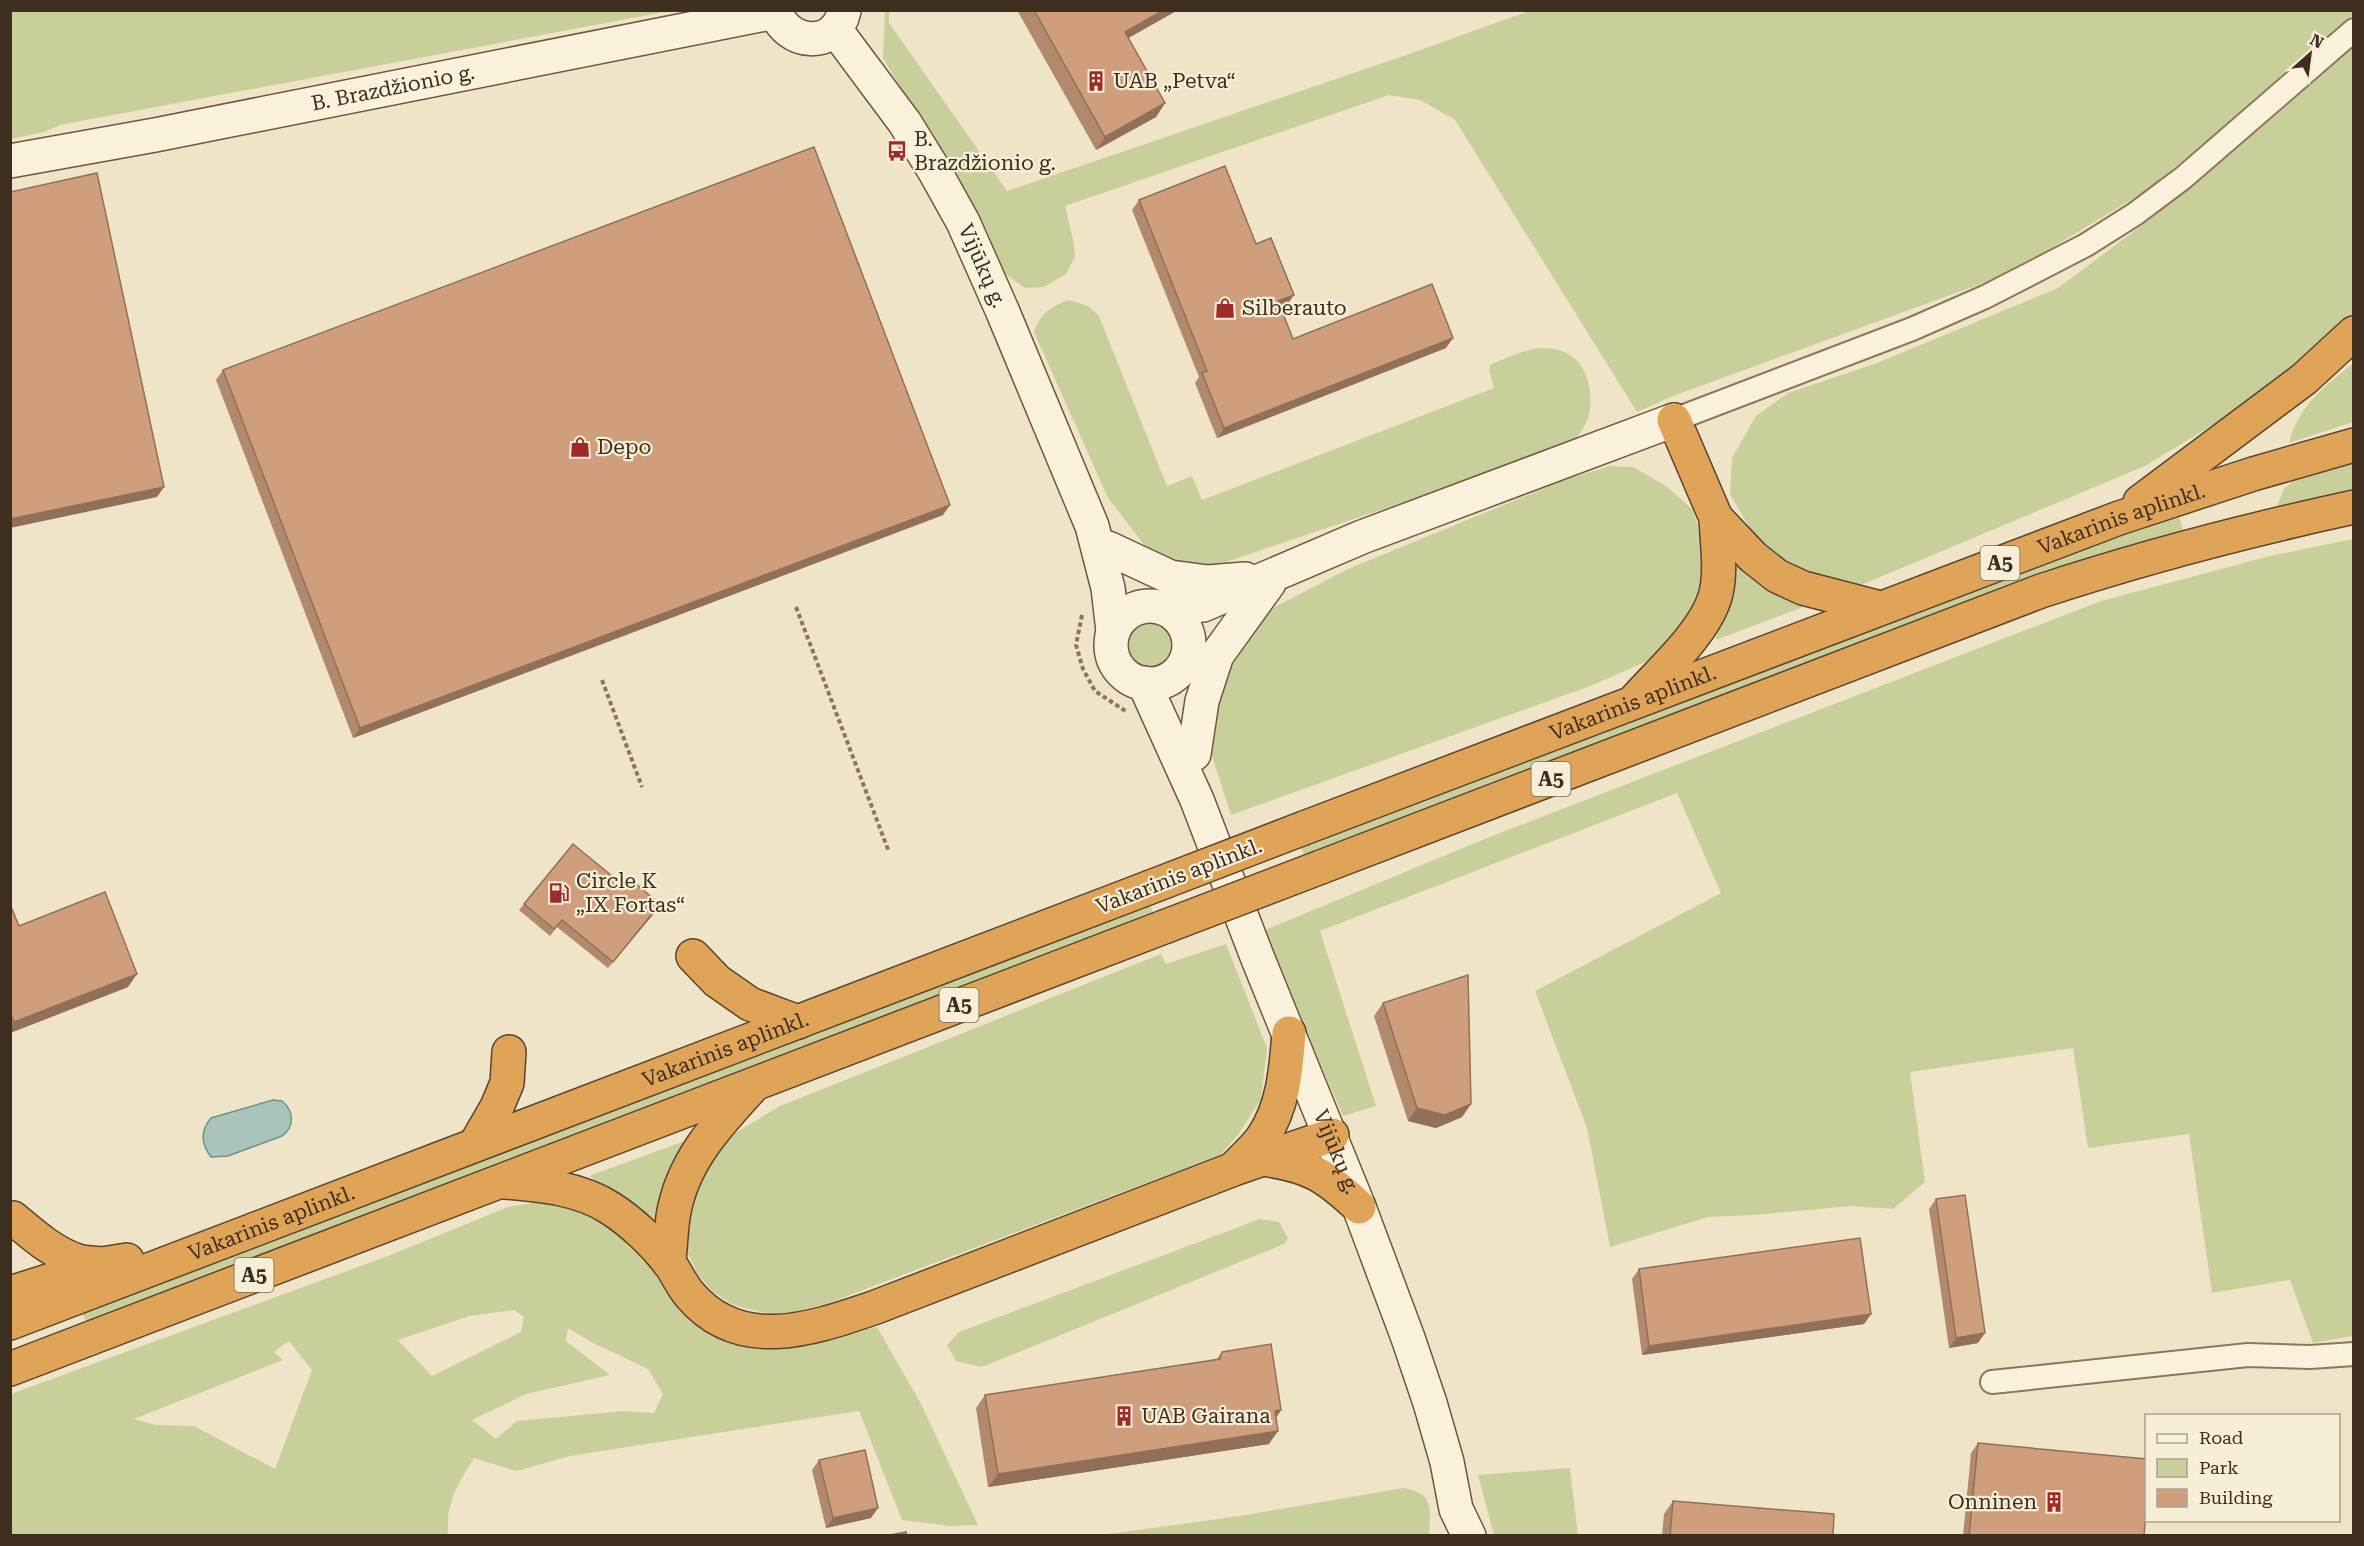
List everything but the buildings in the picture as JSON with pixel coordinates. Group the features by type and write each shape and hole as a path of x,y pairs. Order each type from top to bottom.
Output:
{"highway":[{"path":"2119,518 2304,380 2354,333"},
{"path":"1674,420 1716,518 1753,557 1777,576 1803,588 1880,608"},
{"name":"Vakarinis aplinkl.","path":"10,1323 2119,518 2253,474 2354,445"},
{"name":"Vakarinis aplinkl.","path":"10,1369 2042,591 2158,555 2280,523 2354,507"},
{"path":"1632,703 1701,624 1715,596 1718,565 1716,518"},
{"path":"693,956 717,981 750,1004 798,1022"},
{"path":"1249,1164 1277,1108 1286,1075 1289,1033"},
{"path":"475,1145 497,1107 507,1083 509,1052"},
{"path":"669,1263 673,1217 686,1173 697,1152 719,1123 755,1083"},
{"path":"497,1182 556,1188 587,1196 610,1208 629,1222 669,1263 689,1294 704,1309 723,1322 744,1329 770,1333 801,1330 876,1307 1249,1164 1332,1136"},
{"path":"1249,1164 1294,1163 1316,1172 1337,1186 1359,1207"},
{"path":"10,1235 13,1218 35,1238 78,1261 102,1264"},
{"path":"10,1293 102,1264 206,1247"}],"main road":[{"path":"775,11 780,23 788,32 800,38 812,39 824,36 839,20"},
{"name":"B. Brazdžionio g.","path":"10,161 167,133 775,11"},
{"name":"Vijūkų g.","path":"839,20 934,170 963,222 1100,537 1113,631"},
{"path":"1273,577 1213,626 1187,657 1178,672 1168,680 1156,684 1144,683 1126,675 1113,658 1111,645 1113,631 1120,619 1130,611 1143,606 1162,608 1203,605 1362,537 1674,420"},
{"path":"1100,537 1170,577 1208,582 1273,577"},
{"name":"Vijūkų g.","path":"1100,537 1162,608"},
{"path":"1194,753 1202,701 1217,655 1273,577"},
{"path":"1162,608 1178,618 1185,628 1189,639 1187,657"},
{"name":"Vijūkų g.","path":"1187,657 1182,702 1194,753 1197,800"},
{"name":"Vijūkų g.","path":"1144,683 1197,800 1332,1136 1408,1338 1447,1462 1459,1527"}],"street":[{"path":"1674,420 1912,329 1985,297 2086,245 2136,214 2183,178 2354,30"},
{"path":"1992,1382 2248,1356 2310,1357 2354,1354"}],"path":[{"path":"796,607 889,852"},
{"path":"602,680 642,787"}],"green space":[{"path":"11,10 670,11 60,125 44,132 11,139"},
{"path":"885,11 889,11 889,23 1007,191 1529,11 2354,11 2353,15 2232,121 2144,192 2053,247 1986,282 1673,396 1637,412 1455,120 1420,100 1389,95 1065,206 1075,257 1066,274 1044,287 1025,288 1002,272 972,210 883,58"},
{"path":"2353,46 2353,314 2298,368 2219,421 2145,466 1854,588 1793,568 1753,534 1730,494 1732,458 1756,416 1788,393 1877,363 2058,288 2149,220"},
{"path":"1069,300 1088,306 1099,316 1167,486 1192,476 1202,500 1494,388 1489,370 1491,364 1534,349 1553,349 1564,352 1581,365 1586,374 1591,397 1588,420 1570,446 1229,561 1198,569 1170,565 1146,547 1108,498 1034,332 1047,312 1056,305"},
{"path":"2353,363 2353,422 2289,443 2299,417 2314,397"},
{"path":"2353,463 2353,490 2277,506 2284,489 2296,478"},
{"path":"1610,466 1633,467 1666,486 1692,509 1702,537 1709,567 1697,606 1661,655 1593,685 1231,815 1212,756 1210,715 1240,639 1271,609 1348,569 1562,481"},
{"path":"2177,512 2184,531 2030,579 1798,665 1305,857 1300,846"},
{"path":"2353,539 2353,1336 2313,1343 2290,1280 2212,1293 2189,1134 2088,1148 2073,1048 1910,1072 1925,1182 1893,1209 1851,1206 1708,1217 1610,1247 1587,1128 1535,991 1721,893 1677,793 1320,931 1376,1106 1343,1116 1263,931 1487,838 2101,601 2270,556"},
{"path":"1729,541 1811,604 1716,640 1729,602"},
{"path":"1150,623 1166,629 1172,645 1166,661 1150,667 1134,661 1128,645 1134,629"},
{"path":"1150,904 1154,916 87,1324 82,1312"},
{"path":"1226,944 1267,1048 1261,1099 1238,1135 1220,1155 826,1304 789,1313 769,1314 733,1305 713,1292 699,1276 688,1254 681,1223 696,1175 722,1141 780,1106 1161,954 1166,964"},
{"path":"690,1139 665,1177 662,1223 653,1224 621,1197 589,1176"},
{"path":"551,1200 578,1206 602,1216 618,1227 635,1245 670,1297 693,1322 732,1344 752,1348 784,1347 877,1327 921,1404 978,1525 949,1526 902,1520 859,1411 570,1456 517,1471 474,1458 454,1494 449,1513 448,1535 11,1536 11,1394 388,1256 508,1207","holes":["514,1310 524,1317 521,1332 432,1376 398,1340 469,1316","568,1328 591,1342 648,1369 663,1394 654,1413 624,1411 517,1421 496,1439 472,1420 526,1394 610,1375 566,1341","289,1341 312,1370 275,1469 194,1426 156,1425 134,1419 283,1360 274,1352"]},
{"path":"1260,1219 1279,1222 1288,1238 1284,1244 982,1367 956,1361 947,1345 959,1332"},
{"path":"1570,1468 1578,1535 1494,1535 1478,1475"},
{"path":"1403,1488 1413,1490 1426,1498 1430,1510 1429,1535 1101,1535 1240,1516"}],"water":[{"path":"273,1100 282,1101 291,1114 291,1124 282,1136 228,1156 211,1157 203,1138 207,1123 211,1118"}],"place":[{"name":"UAB „Petva“","path":"1096,81"},
{"name":"B. Brazdžionio g.","path":"897,151"},
{"name":"Silberauto","path":"1225,308"},
{"name":"Depo","path":"580,447"},
{"name":"Circle K „IX Fortas“","path":"559,893"},
{"name":"UAB Gairana","path":"1124,1416"},
{"name":"Onninen","path":"2054,1502"}]}
